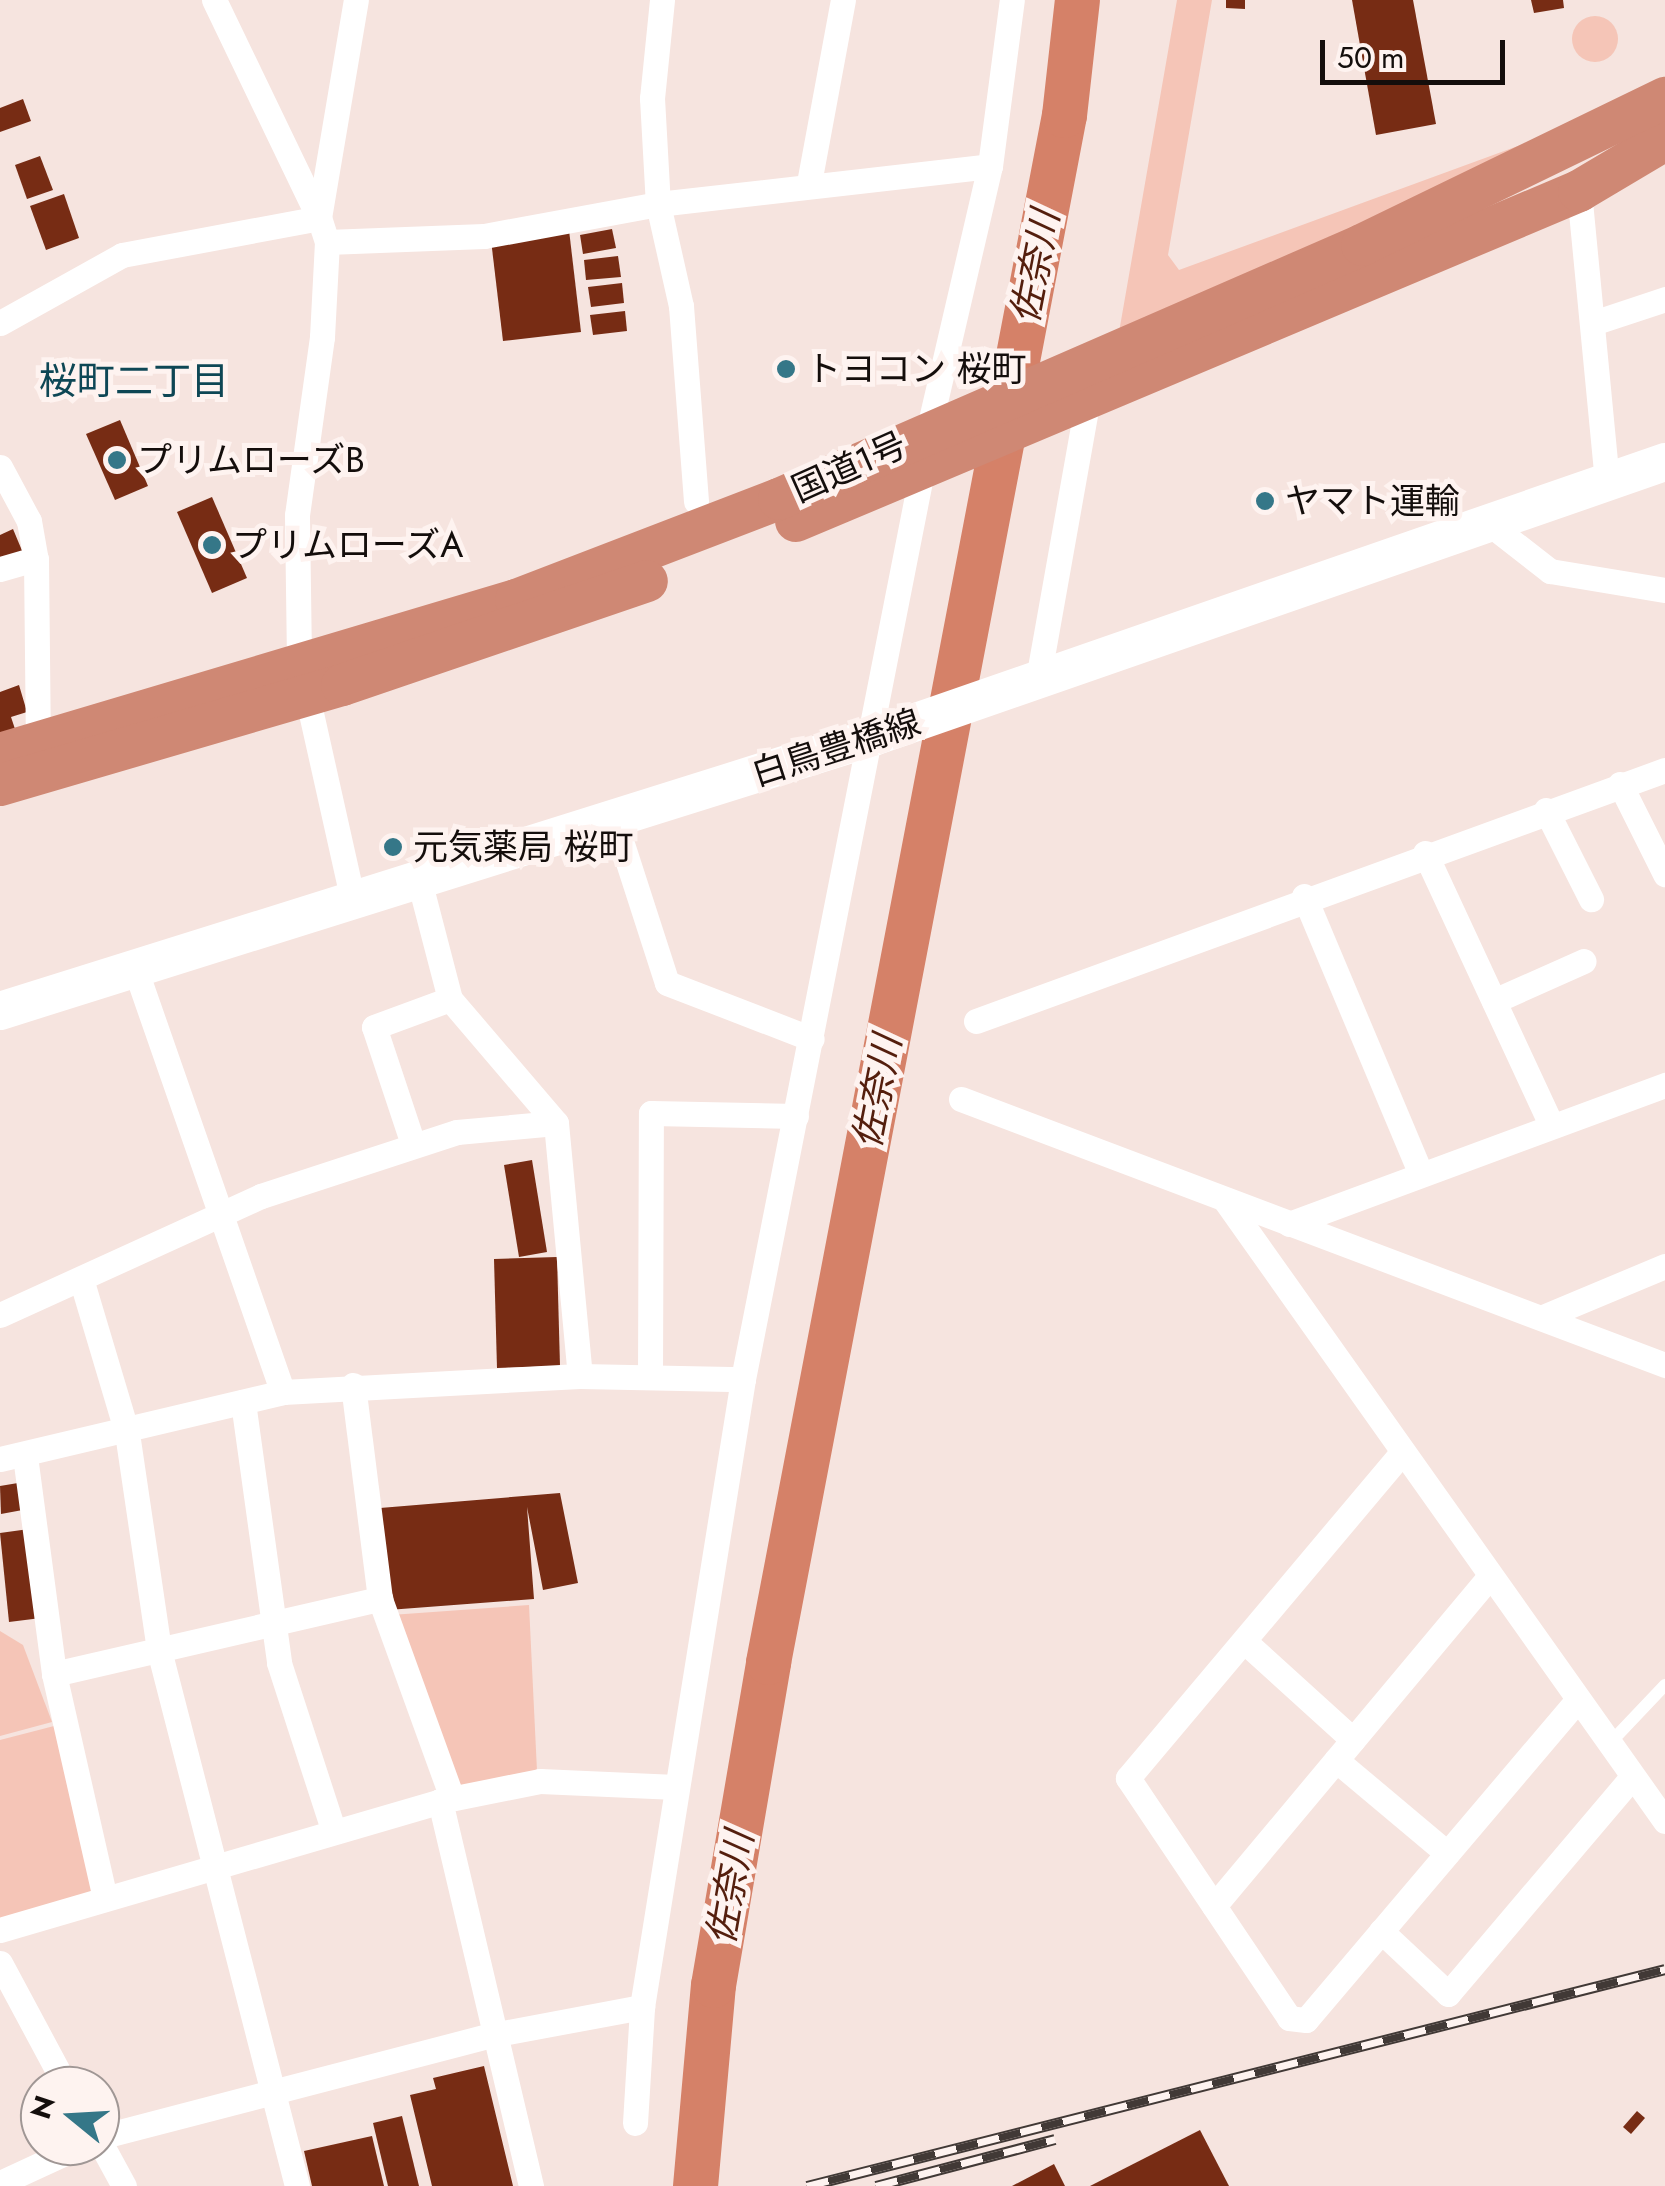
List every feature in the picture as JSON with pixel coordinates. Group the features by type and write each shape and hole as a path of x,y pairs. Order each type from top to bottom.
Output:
{"highway":[{"name":"国道1号","path":"1088,382 1665,98"},
{"name":"国道1号","path":"19,748 562,615 1088,382 1580,192 1665,140"},
{"name":"国道1号","path":"0,784 302,678"}],"main road":[{"name":"白鳥豊橋線","path":"0,1011 873,737 1665,462"}],"street":[{"path":"214,0 323,230"},
{"path":"353,901 302,678 298,496 323,230 356,0"},
{"path":"662,0 652,98 658,204 680,306 696,501"},
{"path":"809,182 843,0"},
{"path":"635,2124 642,2008 743,1379 873,737 925,451 990,166 1012,0"},
{"path":"0,323 122,255 323,230 484,236 658,204 809,182 990,166"},
{"path":"1580,192 1607,481"},
{"path":"1593,323 1665,300"},
{"path":"1038,678 1088,382"},
{"path":"0,466 29,522 36,559 19,748"},
{"path":"1487,522 1550,571 1665,590"},
{"path":"0,570 36,559"},
{"path":"976,1020 1304,896 1665,770"},
{"path":"1620,784 1665,874"},
{"path":"1546,810 1590,899"},
{"path":"614,818 667,983 812,1039"},
{"path":"1425,853 1551,1125"},
{"path":"418,880 450,999 556,1123 580,1376"},
{"path":"1304,896 1421,1174"},
{"path":"1494,1001 1584,961"},
{"path":"136,970 283,1392"},
{"path":"414,1144 374,1028 450,999"},
{"path":"1289,1224 1665,1085"},
{"path":"960,1099 1665,1365"},
{"path":"650,1377 651,1113 796,1116"},
{"path":"0,1316 220,1217 414,1144 556,1123"},
{"path":"1225,1200 1399,1456 1665,1821"},
{"path":"1542,1317 1665,1266"},
{"path":"82,1282 127,1434 159,1650 222,1867 297,2186"},
{"path":"105,1898 54,1674 13,1458 127,1434 283,1392 353,1385 580,1376 743,1379"},
{"path":"353,1385 380,1599 446,1800 492,2036 531,2186"},
{"path":"243,1402 271,1621 333,1829"},
{"path":"1399,1456 1128,1778 1289,2018 1306,2020 1576,1702"},
{"path":"1214,1906 1487,1580"},
{"path":"54,1674 380,1599"},
{"path":"1244,1641 1353,1740"},
{"path":"1336,1760 1448,1854"},
{"path":"1381,1931 1448,1994 1632,1776"},
{"path":"0,1930 222,1867 333,1829 540,1780 676,1787"},
{"path":"0,1964 55,2066"},
{"path":"120,2134 492,2036 642,2008"},
{"path":"0,2183 37,2166"}],"lane":[{"path":"1608,1745 1665,1686"}],"shaded area":[{"path":"1177,0 1212,0 1168,255 1179,270 1578,124 1118,338"},
{"path":"1595,16 1611,23 1618,39 1611,55 1595,62 1579,55 1572,39 1579,23"},
{"path":"529,1605 537,1771 460,1788 391,1615"},
{"path":"0,1631 23,1645 52,1722 0,1736"},
{"path":"58,1725 98,1893 0,1923 0,1740"}],"building":[{"path":"1226,0 1245,0 1245,9 1226,8"},
{"path":"1352,0 1413,0 1436,124 1376,135"},
{"path":"1531,0 1563,0 1564,8 1534,13"},
{"path":"23,99 31,121 0,132 0,108"},
{"path":"40,156 53,190 27,199 15,165"},
{"path":"64,194 79,238 46,250 30,206"},
{"path":"612,229 616,248 583,254 580,235"},
{"path":"569,230 581,332 503,341 491,240"},
{"path":"618,256 621,277 586,280 584,260"},
{"path":"622,283 624,303 591,307 588,287"},
{"path":"625,311 627,331 593,335 590,315"},
{"name":"プリムローズB","path":"120,420 148,486 115,500 86,434"},
{"name":"プリムローズA","path":"212,497 247,578 212,593 177,512"},
{"path":"13,529 23,553 0,563 0,535"},
{"path":"19,685 27,712 11,717 16,732 0,738 0,692"},
{"path":"532,1160 547,1252 519,1257 504,1165"},
{"path":"557,1257 560,1366 497,1368 494,1259"},
{"path":"24,1482 28,1509 1,1514 0,1486"},
{"path":"560,1493 578,1583 543,1590 527,1507 534,1599 388,1610 380,1508"},
{"path":"29,1529 41,1618 9,1622 0,1533"},
{"path":"484,2066 513,2186 432,2186 410,2095 436,2089 433,2078"},
{"path":"1637,2111 1645,2118 1631,2134 1623,2127"},
{"path":"402,2116 419,2186 388,2186 373,2123"},
{"path":"1200,2130 1229,2186 1090,2186"},
{"path":"372,2136 384,2186 312,2186 304,2151"},
{"path":"1054,2164 1065,2186 1012,2186"}],"waterway":[{"name":"佐奈川","path":"695,2186 713,1985 768,1662 1064,115 1077,0"}],"railway":[{"path":"807,2186 1665,1969"},
{"path":"876,2186 1055,2139"}],"place":[{"name":"トヨコン 桜町","path":"786,369"},
{"name":"プリムローズB","path":"117,460"},
{"name":"ヤマト運輸","path":"1265,501"},
{"name":"プリムローズA","path":"212,545"},
{"name":"元気薬局 桜町","path":"393,847"}],"district":[{"name":"桜町二丁目","path":"134,381"}]}
